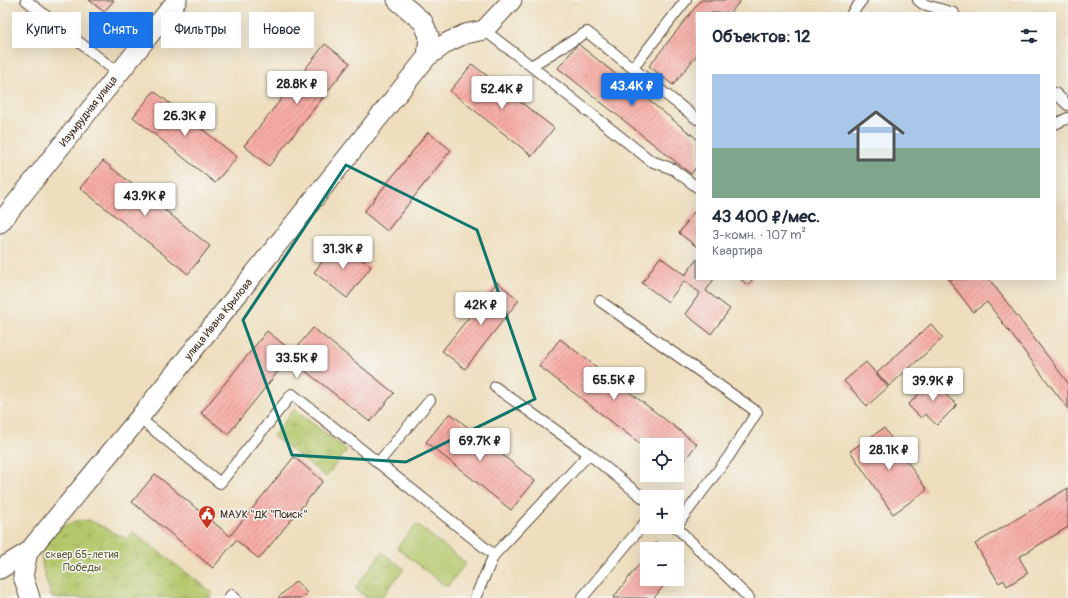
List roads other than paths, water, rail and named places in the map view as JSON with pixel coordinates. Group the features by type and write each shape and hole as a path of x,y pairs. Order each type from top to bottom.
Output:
{"street":[{"name":"Изумрудная улица","path":"0,222 177,0"},
{"path":"397,0 423,22 429,36 427,57"},
{"path":"484,30 512,0"},
{"name":"улица Ивана Крылова","path":"0,569 28,552 139,418 427,57 448,42 465,34 484,30"},
{"path":"28,552 23,576 30,598"}],"lane":[{"path":"26,0 118,73"},
{"path":"633,68 686,0"},
{"path":"853,12 862,0"},
{"path":"918,0 923,4 951,12"},
{"path":"484,30 650,161 674,169 696,186"},
{"path":"531,66 588,32 696,118"},
{"path":"1056,94 1068,105"},
{"path":"1056,124 1068,118"},
{"path":"600,302 757,412 729,456 684,515"},
{"path":"495,386 589,454 640,495"},
{"path":"139,418 220,483 292,394 494,555"},
{"path":"378,463 430,400"},
{"path":"475,598 494,555 589,454"},
{"path":"582,598 640,528"},
{"path":"684,534 749,598"},
{"path":"229,598 231,595 235,598"}],"place":[{"name":"МАУК \"ДК \"Поиск\"","path":"207,529"}],"park label":[{"name":"сквер 65-летия Победы","path":"82,560"}]}
